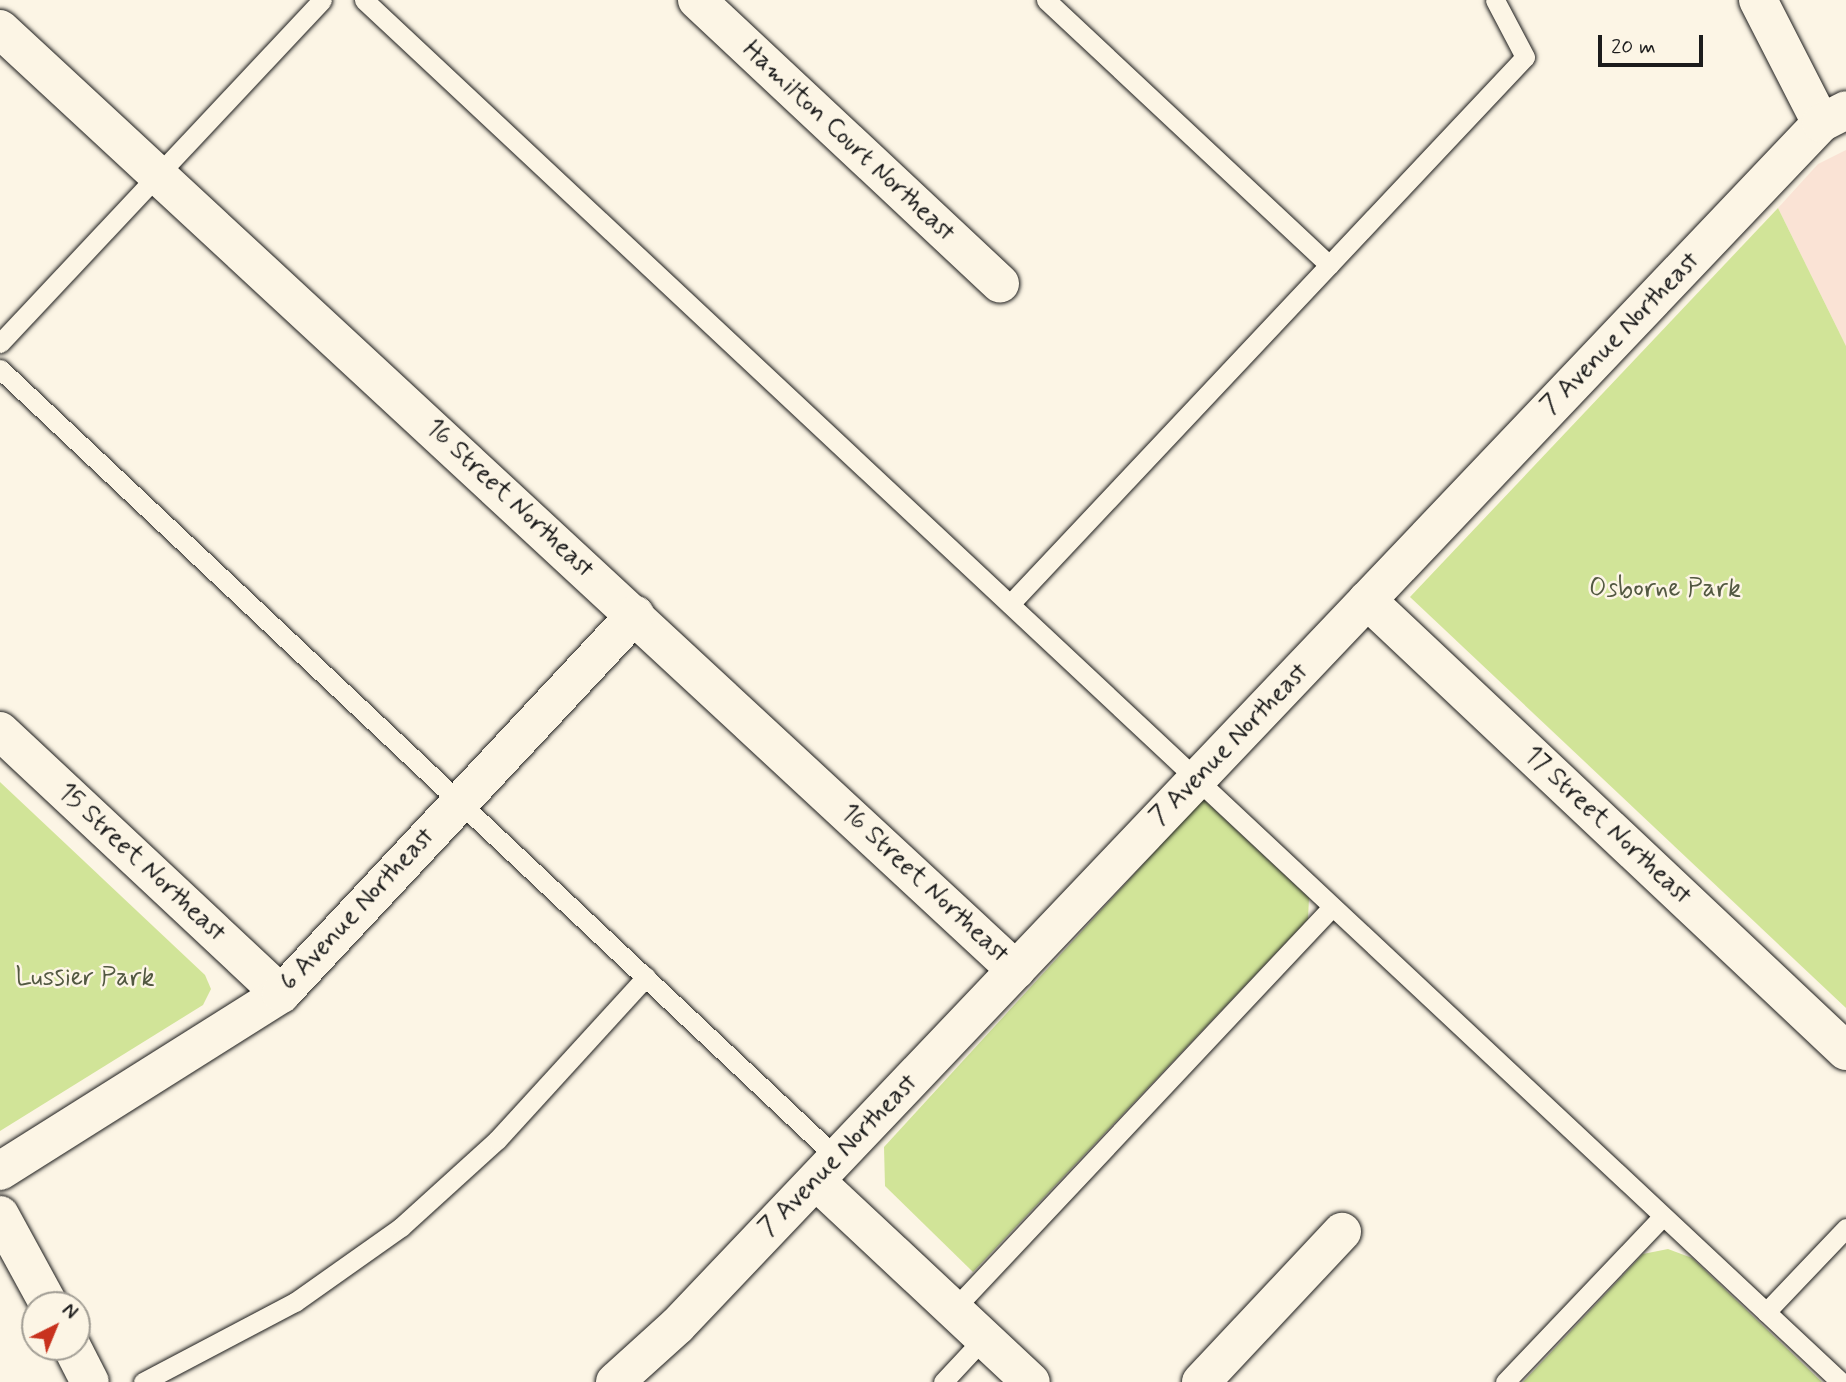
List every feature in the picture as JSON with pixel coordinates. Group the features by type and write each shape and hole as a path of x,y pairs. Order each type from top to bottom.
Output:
{"street":[{"name":"Hamilton Court Northeast","path":"697,0 1000,284"},
{"path":"1758,0 1833,117"},
{"name":"16 Street Northeast","path":"0,29 1016,970"},
{"name":"7 Avenue Northeast","path":"615,1382 677,1326 1367,600 1833,117"},
{"name":"17 Street Northeast","path":"1367,600 1846,1051"},
{"name":"6 Avenue Northeast","path":"0,1171 281,994 635,615"},
{"name":"15 Street Northeast","path":"0,731 281,994"},
{"path":"826,1169 953,1310 1031,1382"},
{"path":"0,1215 41,1291"},
{"path":"1201,1382 1342,1232"},
{"path":"79,1361 90,1382"}],"lane":[{"path":"0,343 323,0"},
{"path":"364,0 1841,1382"},
{"path":"1046,0 1329,265"},
{"path":"1010,604 1525,57 1496,0"},
{"path":"0,369 646,977 826,1169"},
{"path":"953,1310 1332,907"},
{"path":"143,1382 295,1302 401,1227 497,1140 646,977"},
{"path":"1505,1382 1663,1216"},
{"path":"1766,1312 1846,1228"},
{"path":"943,1382 984,1338"}],"shaded area":[{"path":"1846,150 1846,346 1778,208 1818,164"}],"green space":[{"name":"Osborne Park","path":"1778,208 1846,346 1846,1008 1410,597"},
{"name":"Lussier Park","path":"0,782 205,975 211,989 203,1005 0,1131"},
{"path":"1203,799 1309,898 1308,919 973,1272 885,1186 884,1147"},
{"path":"1668,1249 1692,1258 1822,1382 1523,1382 1643,1254"}]}
